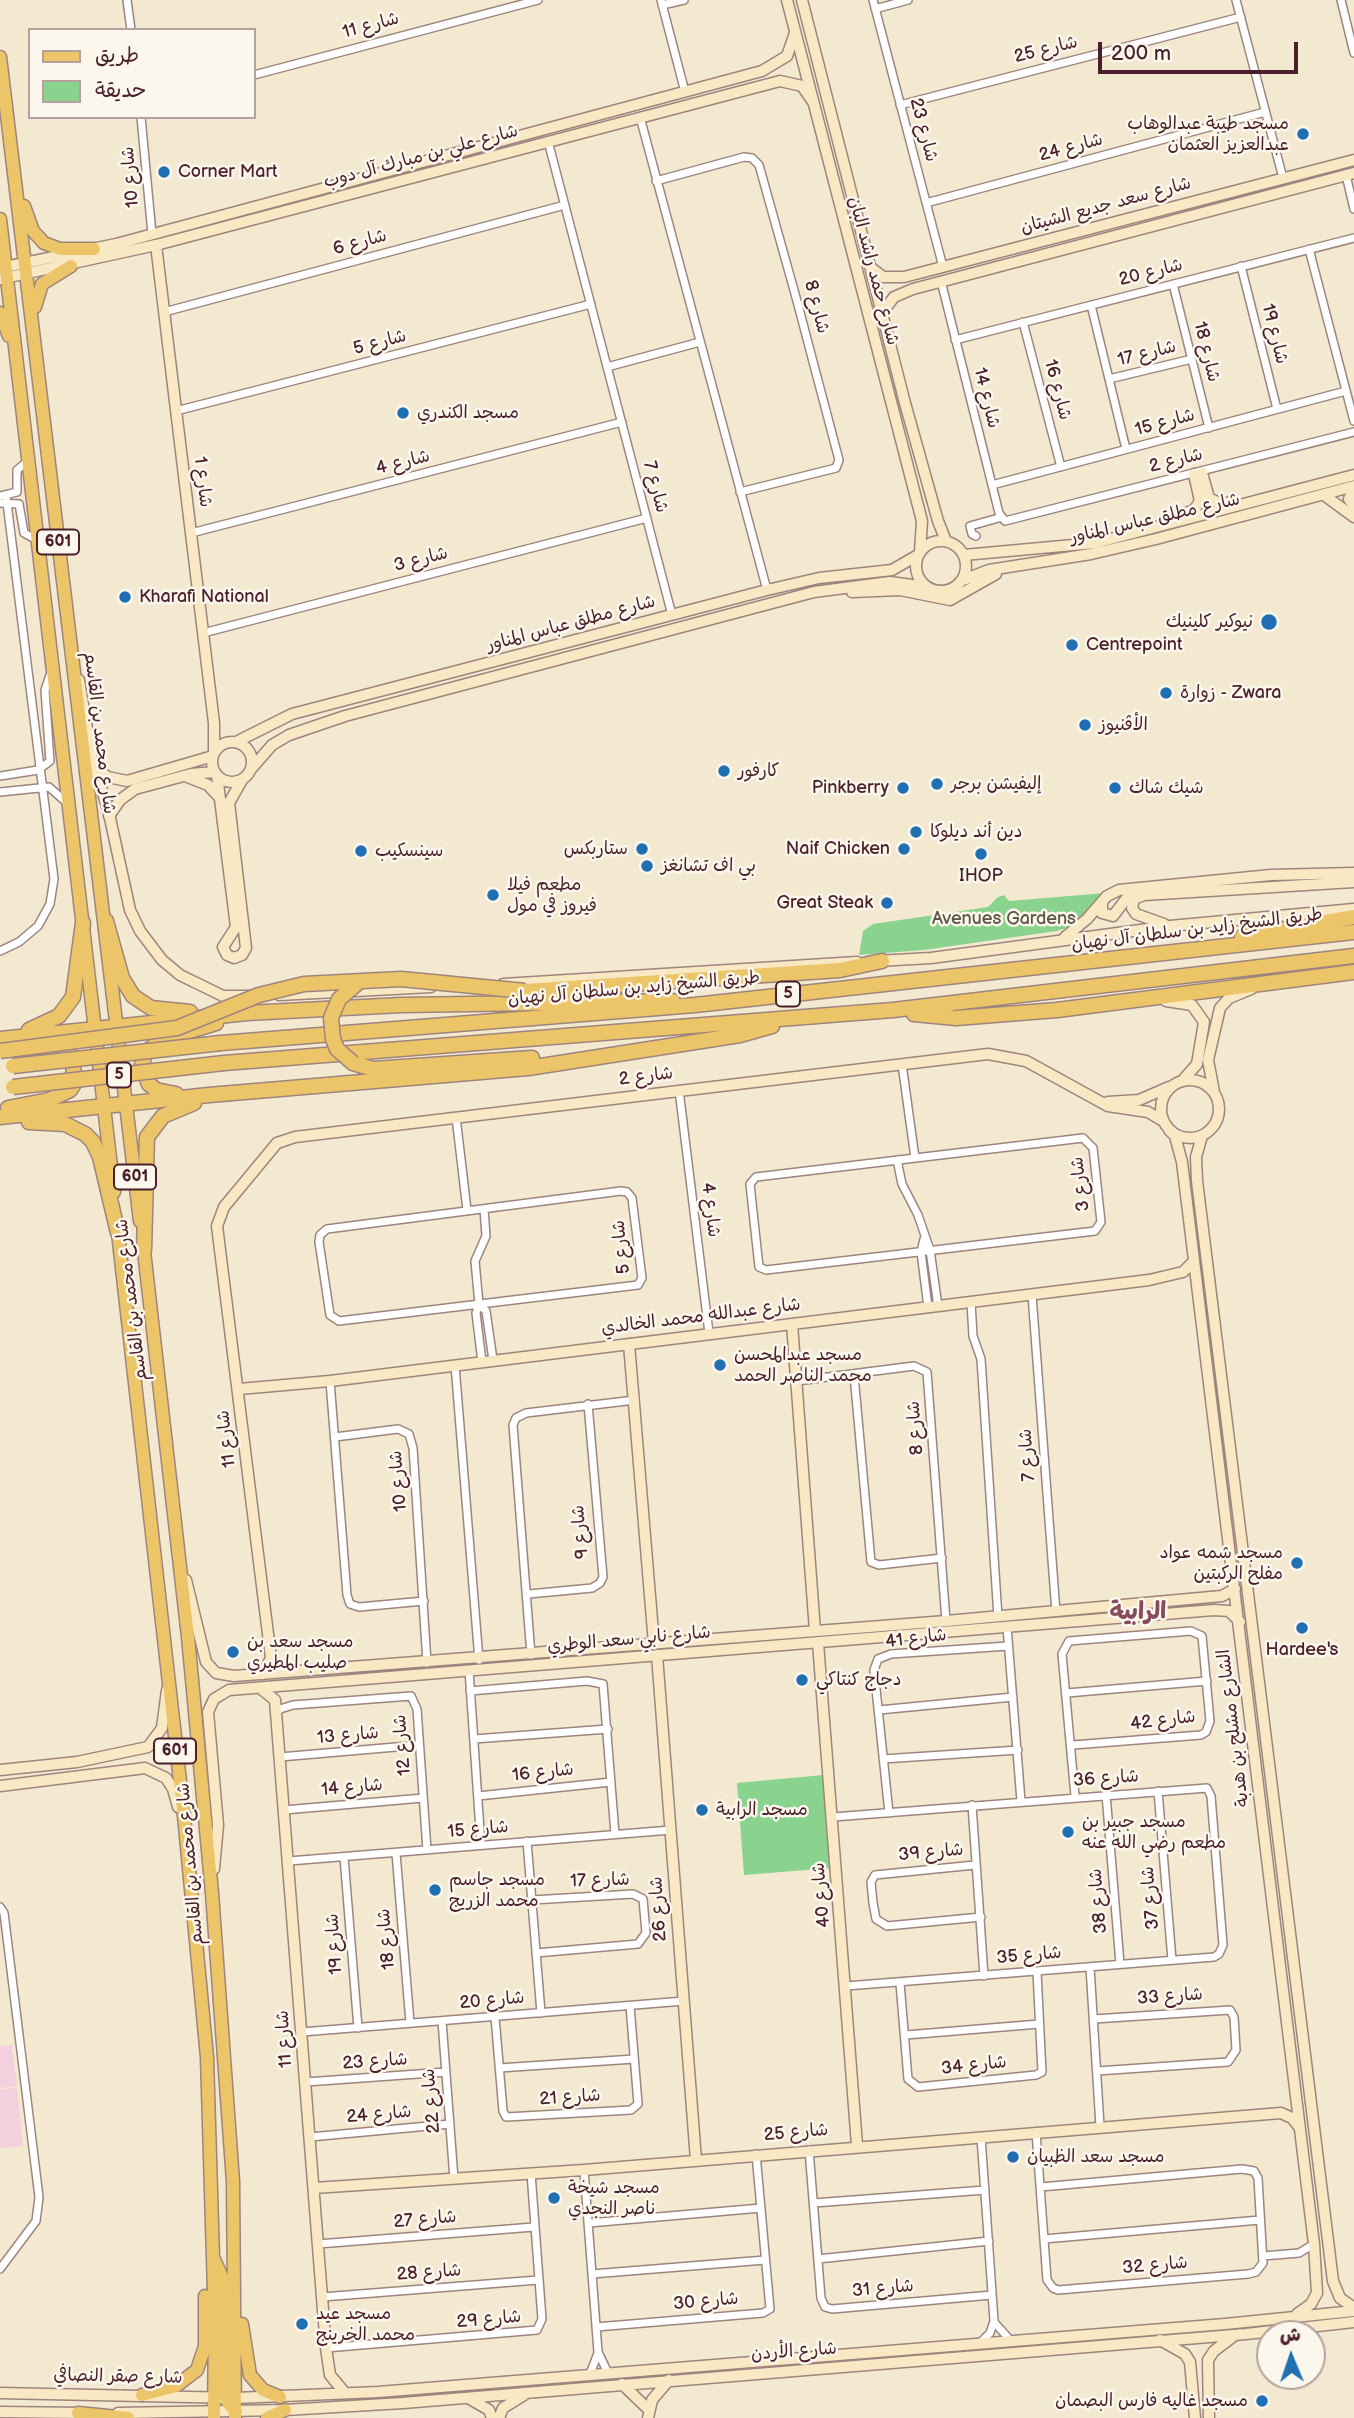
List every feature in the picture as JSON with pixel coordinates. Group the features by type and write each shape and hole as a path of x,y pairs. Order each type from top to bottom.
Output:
{"highway":[{"path":"1186,951 1290,926 1354,917"},
{"path":"106,921 122,978 141,1003 163,1011 247,1013"},
{"path":"0,1038 49,1023 67,1007 76,988 83,923"},
{"name":"طريق الشيخ زايد بن سلطان آل نهيان","path":"7,1067 221,1043 695,1005 1354,932"},
{"name":"5","path":"7,1088 224,1063 893,1010 1354,956"},
{"path":"0,1051 177,1028 285,988 413,979 525,990 839,970 882,961"},
{"path":"893,1010 926,1016 982,1017 1132,1001 1354,972"},
{"path":"359,981 339,999 331,1018 333,1039 337,1049 353,1063 373,1069 672,1044"},
{"path":"0,1038 247,1013 401,1005 650,999 695,1005"},
{"path":"209,1095 156,1090 144,1076 142,1065 145,1053 163,1039 247,1013"},
{"path":"0,1117 209,1095 528,1068 748,1034 790,1019"},
{"path":"0,1109 61,1097 75,1082 75,1066 65,1048 45,1039 26,1036"},
{"path":"144,1250 145,1144 157,1122 171,1111 191,1103 317,1086"},
{"path":"0,1122 54,1122 85,1134 100,1157 118,1233"}],"main road":[{"name":"شارع محمد بن القاسم","path":"0,57 28,269 73,669 106,921 116,1027 144,1250 178,1550 212,1893 233,2181 235,2264 225,2398"},
{"path":"15,186 32,229 44,243 60,248 94,249"},
{"name":"شارع محمد بن القاسم","path":"0,219 3,273 16,351 51,672 83,923 200,1970 207,2057 211,2254"},
{"path":"34,324 37,293 42,284 71,266"},
{"path":"0,313 16,351"},
{"path":"32,499 41,516 51,594 58,598 64,592"},
{"path":"49,645 56,638 62,644 71,716 83,753"},
{"path":"52,758 61,744"},
{"path":"207,2057 214,2050 220,2054 225,2155 233,2181"},
{"path":"142,2395 184,2382 201,2362 205,2346 206,2270 211,2254"},
{"path":"211,2254 222,2277 225,2398 218,2415"},
{"path":"235,2264 247,2369 258,2386 280,2397"},
{"path":"225,2398 235,2415"},
{"path":"267,2418 285,2410"},
{"path":"78,2413 128,2418"}],"street":[{"path":"127,0 131,28"},
{"name":"شارع 11","path":"256,74 538,0"},
{"path":"684,0 661,3 685,92"},
{"name":"شارع حمد راشد البان","path":"787,0 831,179 922,521 919,553"},
{"name":"شارع حمد راشد البان","path":"802,0 881,313 938,521 946,541"},
{"path":"874,4 908,0"},
{"path":"1236,0 1283,178"},
{"path":"1340,0 1354,53"},
{"name":"شارع 23","path":"874,4 943,267"},
{"name":"شارع 25","path":"900,105 1241,17"},
{"name":"شارع علي بن مبارك آل دوب","path":"28,269 71,266 336,184 762,71 787,56 795,33"},
{"path":"762,71 769,77 766,84"},
{"name":"شارع علي بن مبارك آل دوب","path":"28,269 94,249 154,239 339,197 766,84 795,82 806,90 813,103"},
{"name":"شارع 24","path":"926,203 1265,111"},
{"path":"639,117 767,590"},
{"name":"شارع 10","path":"141,119 154,239"},
{"name":"شارع 7","path":"548,141 673,615"},
{"name":"شارع 8","path":"656,181 744,157 752,158 759,165 797,301 839,460 836,468 740,492"},
{"name":"شارع سعد جديع الشيتان","path":"870,267 883,277 909,276 1354,160"},
{"path":"831,179 841,180 845,174"},
{"path":"1350,174 1354,209"},
{"name":"شارع سعد جديع الشيتان","path":"881,313 894,297 913,289 1108,235 1350,174"},
{"path":"354,180 352,187 356,192"},
{"path":"336,184 343,189 339,197"},
{"path":"836,198 843,192 851,196"},
{"name":"شارع 6","path":"164,312 565,205"},
{"path":"1127,218 1123,224 1129,230"},
{"path":"1105,223 1111,228 1108,235"},
{"name":"شارع 20","path":"955,340 1354,238"},
{"name":"شارع 1","path":"154,239 214,723 214,754"},
{"path":"1309,249 1354,421"},
{"name":"شارع 19","path":"1241,266 1278,409"},
{"path":"3,273 28,269"},
{"path":"909,276 908,284 913,289"},
{"name":"شارع 14","path":"941,281 992,485 1004,519"},
{"name":"شارع 18","path":"1173,284 1209,428"},
{"name":"شارع 5","path":"176,411 591,304"},
{"name":"شارع 17","path":"1091,305 1126,449"},
{"name":"شارع 16","path":"1023,322 1061,467"},
{"path":"607,367 700,342"},
{"name":"شارع 17","path":"1109,379 1192,359"},
{"name":"شارع 15","path":"992,485 1346,391"},
{"name":"شارع 4","path":"191,533 622,422"},
{"path":"898,434 901,426 912,426"},
{"name":"شارع 2","path":"976,536 972,534 970,526 1198,474 1354,432"},
{"path":"3,499 17,492 17,470 28,461"},
{"path":"1198,474 1214,502 1262,500"},
{"path":"1140,532 1198,506 1198,474"},
{"name":"شارع مطلق عباس المناور","path":"964,555 1057,549 1140,532 1354,475"},
{"path":"1354,488 1349,499 1354,506"},
{"name":"شارع مطلق عباس المناور","path":"963,580 989,570 1144,542 1354,488"},
{"path":"1324,495 1354,517"},
{"path":"3,499 20,505 24,533 37,540"},
{"path":"0,949 41,918 52,879 3,499"},
{"name":"شارع 3","path":"203,634 647,518"},
{"path":"922,521 929,527 938,521"},
{"path":"946,541 960,548 964,555 966,572 963,580 950,590 933,590 926,587 916,572 919,553 929,543 946,541"},
{"name":"شارع مطلق عباس المناور","path":"234,742 292,714 767,590 819,578 892,570 919,553"},
{"path":"814,592 900,590 950,600 985,579 1033,563"},
{"name":"شارع مطلق عباس المناور","path":"252,768 272,745 300,730 325,722 814,592 890,582 926,587"},
{"path":"73,669 82,687 94,767 109,816 130,910 140,931 162,960 180,975 229,997 601,979 882,961 960,954 1170,926 1354,909"},
{"path":"0,776 38,771 52,758 45,690 51,672"},
{"path":"214,723 234,742 250,752 252,768 229,803 246,948 242,955 233,958 227,955 223,947 236,927 214,754"},
{"path":"258,730 259,742 272,745"},
{"path":"94,767 108,778 127,781 214,754 222,745 234,742"},
{"path":"18,774 19,789"},
{"path":"109,816 120,800 135,789 183,775 216,774 231,782 242,780"},
{"path":"183,775 208,785 220,798"},
{"path":"0,792 55,789 68,804"},
{"path":"1062,939 1114,891 1125,888 1271,876 1354,873"},
{"path":"1102,902 1102,913 1113,916 1130,897 1144,895 1354,882"},
{"path":"1144,895 1134,899 1133,912 1144,919 1170,926"},
{"path":"1171,1087 1162,1099 1166,1126 1185,1138 1202,1136 1215,1125 1219,1117 1220,1108 1208,1059 1220,1008 1234,995 1277,982"},
{"path":"1101,1101 1130,1102 1171,1087 1195,1069 1199,1058 1205,1029 1202,1015 1185,1002 1132,1001"},
{"name":"شارع 2","path":"219,1215 265,1155 285,1139 988,1054 1014,1057 1039,1066 1119,1110 1148,1112 1166,1126"},
{"path":"902,1063 915,1158"},
{"path":"1183,1080 1197,1080 1214,1092"},
{"name":"شارع 4","path":"680,1090 709,1333"},
{"path":"456,1117 467,1210"},
{"name":"الشارع مشلح بن هدبة","path":"1166,1126 1175,1136 1182,1162 1240,1622 1318,2283"},
{"name":"الشارع مشلح بن هدبة","path":"1202,1136 1196,1157 1197,1181 1333,2281"},
{"name":"شارع 3","path":"1081,1138 1088,1140 1093,1148 1101,1222 1097,1230 766,1270 758,1265 750,1184 754,1178 897,1160 1081,1138"},
{"path":"897,1160 902,1184 918,1215 924,1239 930,1250 933,1306"},
{"name":"شارع 5","path":"627,1192 632,1198 642,1278 636,1286 337,1320 330,1312 319,1242 322,1232 330,1228 484,1209 627,1192"},
{"path":"484,1209 486,1236 475,1261 479,1304 486,1311 488,1361"},
{"name":"شارع 11","path":"219,1215 218,1237 271,1658"},
{"path":"924,1239 921,1252 933,1306"},
{"name":"شارع عبدالله محمد الخالدي","path":"1168,1278 1183,1272 1193,1262"},
{"name":"شارع عبدالله محمد الخالدي","path":"239,1389 330,1381 1168,1278 1185,1279 1196,1288"},
{"name":"شارع 7","path":"1031,1295 1056,1612"},
{"path":"971,1302 974,1336 981,1359 998,1617"},
{"path":"792,1324 815,1631"},
{"path":"629,1345 656,1650"},
{"path":"455,1365 479,1660"},
{"name":"شارع 8","path":"797,1381 914,1366 928,1372 946,1621"},
{"path":"854,1375 871,1562 880,1565 942,1558"},
{"path":"330,1381 346,1595 350,1604 359,1607 424,1601"},
{"path":"531,1655 513,1425 516,1418 526,1413 635,1400"},
{"name":"شارع 9","path":"528,1594 592,1588 600,1584 603,1577 588,1404"},
{"name":"شارع 10","path":"335,1437 398,1429 409,1434 413,1448 428,1663"},
{"path":"1225,1517 1234,1522 1240,1517"},
{"path":"1228,1541 1235,1536 1242,1538"},
{"name":"شارع نابي سعد الوطري","path":"178,1550 202,1651 209,1668 225,1676 531,1655 656,1650"},
{"name":"شارع نابي سعد الوطري","path":"212,1893 218,1825 208,1712 219,1695 229,1690 469,1670 747,1642 815,1631 1222,1596 1235,1589"},
{"path":"1113,1606 1118,1612 1114,1618"},
{"name":"شارع نابي سعد الوطري","path":"747,1642 818,1643 1214,1610 1229,1611 1240,1622"},
{"path":"1007,1627 1021,1801"},
{"name":"شارع 42","path":"1073,1745 1200,1735 1210,1727 1204,1640 1198,1632 1069,1641 1062,1654 1073,1745 1075,1796"},
{"name":"شارع 40","path":"818,1643 857,2145"},
{"name":"شارع 41","path":"889,1813 875,1665 885,1655 1008,1646"},
{"name":"شارع 26","path":"656,1650 696,2160"},
{"path":"271,1658 290,1673 299,1678 275,1700 249,1682 271,1658"},
{"path":"469,1670 481,1846"},
{"path":"470,1691 598,1680 605,1689 615,1834"},
{"name":"شارع 42","path":"1067,1693 1207,1682"},
{"path":"0,1770 127,1753 148,1747 158,1738 162,1728 167,1688"},
{"name":"شارع 12","path":"276,1717 280,1709 293,1705 411,1696 417,1709 426,1850"},
{"path":"879,1710 1013,1697"},
{"name":"شارع 11","path":"275,1700 330,2375"},
{"path":"474,1739 608,1729"},
{"name":"شارع 13","path":"280,1758 419,1745"},
{"path":"883,1759 1018,1750"},
{"path":"127,1753 131,1753 137,1760 131,1768"},
{"path":"0,1786 131,1768 160,1773 176,1796 200,1970"},
{"name":"شارع 16","path":"478,1796 611,1782"},
{"name":"شارع 36","path":"833,1817 1203,1787 1209,1791 1223,1945 1219,1954 1214,1957"},
{"name":"شارع 37","path":"1158,1791 1172,1960"},
{"name":"شارع 38","path":"1106,1794 1120,1964"},
{"name":"شارع 14","path":"284,1810 423,1798"},
{"name":"شارع 39","path":"972,1805 984,1976"},
{"name":"شارع 15","path":"289,1860 671,1830"},
{"path":"527,1841 541,2013"},
{"name":"شارع 18","path":"396,1853 410,2024"},
{"name":"شارع 19","path":"344,1857 358,2028"},
{"name":"شارع 39","path":"975,1865 875,1875 872,1882 873,1903 876,1919 887,1926 981,1917"},
{"name":"شارع 17","path":"532,1900 633,1894 643,1899 646,1933 638,1944 536,1953"},
{"path":"0,1907 4,1913 39,2197 36,2221 0,2269"},
{"name":"شارع 35","path":"846,1986 1214,1957"},
{"path":"1090,1967 1100,2126"},
{"name":"شارع 34","path":"900,1983 908,2079 918,2087 1036,2075 1042,2072 1037,1972"},
{"path":"1281,1984 1288,1977 1296,1983"},
{"name":"شارع 20","path":"302,2032 684,2001"},
{"name":"شارع 21","path":"495,2017 503,2111 506,2116 631,2110 638,2104 630,2006"},
{"name":"شارع 33","path":"1094,2019 1221,2009 1230,2011 1234,2017 1236,2039 1234,2056 1228,2062 1097,2071"},
{"name":"شارع 22","path":"442,2021 454,2179"},
{"name":"شارع 34","path":"906,2035 1039,2024"},
{"name":"شارع 21","path":"499,2068 634,2059"},
{"name":"شارع 23","path":"306,2082 446,2073"},
{"path":"1296,2096 1281,2113 1292,2118 1299,2127"},
{"name":"شارع 25","path":"314,2188 584,2170 857,2145 1281,2113"},
{"name":"شارع 24","path":"310,2137 450,2124"},
{"name":"شارع 32","path":"1036,2132 1047,2280 1058,2290 1248,2274 1260,2268 1263,2256"},
{"path":"978,2344 988,2337 994,2321 981,2137"},
{"name":"شارع 31","path":"809,2150 821,2298 825,2307 832,2309 992,2295"},
{"name":"شارع 30","path":"596,2327 763,2313 770,2309 757,2154"},
{"path":"1041,2187 1242,2169 1254,2171 1258,2178 1263,2256 1298,2253 1314,2244"},
{"path":"584,2170 598,2352 607,2373"},
{"name":"شارع 29","path":"326,2348 537,2330 542,2319 531,2173"},
{"path":"814,2203 985,2190"},
{"path":"589,2223 761,2208"},
{"name":"شارع 32","path":"1044,2239 1260,2220"},
{"name":"شارع 27","path":"318,2244 534,2227"},
{"name":"شارع 31","path":"818,2259 989,2241"},
{"name":"شارع 30","path":"592,2274 765,2260"},
{"name":"شارع 28","path":"323,2297 538,2280"},
{"path":"1318,2283 1327,2290 1333,2281"},
{"path":"1333,2281 1340,2298 1354,2310"},
{"path":"1294,2315 1311,2304 1317,2293 1318,2283"},
{"name":"شارع الأردن","path":"225,2398 403,2391 1012,2342 1354,2310"},
{"path":"994,2321 1001,2333 1012,2342"},
{"name":"شارع الأردن","path":"235,2415 1235,2335 1354,2322"},
{"path":"1209,2418 1208,2360 1214,2351 1235,2335"},
{"path":"1160,2340 1185,2354 1190,2362 1195,2418"},
{"path":"590,2374 598,2352"},
{"path":"816,2356 811,2362 817,2368"},
{"path":"791,2370 795,2365 792,2358"},
{"path":"318,2395 330,2375 345,2393"},
{"path":"622,2384 648,2413 670,2380"},
{"path":"403,2391 399,2397 403,2403"},
{"path":"378,2392 383,2400 379,2405"},
{"path":"499,2418 503,2408 511,2401 532,2392"},
{"name":"شارع صقر النصافي","path":"0,2393 225,2398"},
{"path":"467,2398 482,2404 492,2418"},
{"name":"شارع صقر النصافي","path":"0,2412 235,2415"}],"shaded area":[{"path":"12,2045 17,2086 0,2088 0,2046"},
{"path":"17,2087 23,2146 0,2148 0,2090"}],"green space":[{"name":"Avenues Gardens","path":"1105,893 1072,926 1057,931 924,950 859,955 863,931 873,924 988,907 1004,895 1009,901"},
{"path":"823,1775 831,1868 744,1875 737,1783"}],"place":[{"name":"مسجد طيبة عبدالوهاب عبدالعزيز العثمان","path":"1303,134"},
{"name":"Corner Mart","path":"164,172"},
{"name":"مسجد الكندري","path":"403,413"},
{"name":"Kharafi National","path":"125,597"},
{"name":"نيوكير كلينيك","path":"1269,622"},
{"name":"Centrepoint","path":"1072,645"},
{"name":"زوارة - Zwara","path":"1166,693"},
{"name":"الأڤنيوز","path":"1085,725"},
{"name":"كارفور","path":"724,771"},
{"name":"إليفيشن برجر","path":"937,784"},
{"name":"Pinkberry","path":"903,788"},
{"name":"شيك شاك","path":"1115,788"},
{"name":"دين أند ديلوكا","path":"916,832"},
{"name":"ستاربكس","path":"642,849"},
{"name":"Naif Chicken","path":"904,849"},
{"name":"سينسكيب","path":"361,851"},
{"name":"IHOP","path":"981,854"},
{"name":"بي اف تشانغز","path":"647,866"},
{"name":"مطعم فيلا فيروز في مول","path":"493,895"},
{"name":"Great Steak","path":"887,903"},
{"name":"مسجد عبدالمحسن محمد الناصر الحمد","path":"720,1365"},
{"name":"مسجد شمه عواد مفلح الركبتين","path":"1297,1563"},
{"name":"Hardee's","path":"1302,1628"},
{"name":"مسجد سعد بن صليب المطيري","path":"233,1652"},
{"name":"دجاج كنتاكي","path":"802,1680"},
{"name":"مسجد الرابية","path":"702,1810"},
{"name":"مسجد جبير بن مطعم رضي الله عنه","path":"1068,1832"},
{"name":"مسجد جاسم محمد الزريج","path":"435,1890"},
{"name":"مسجد سعد الظبيان","path":"1013,2157"},
{"name":"مسجد شيخة ناصر النجدي","path":"554,2198"},
{"name":"مسجد عيد محمد الخرينج","path":"302,2324"},
{"name":"مسجد غاليه فارس البصمان","path":"1262,2401"}],"district":[{"name":"الرابية","path":"1138,1613"}]}
